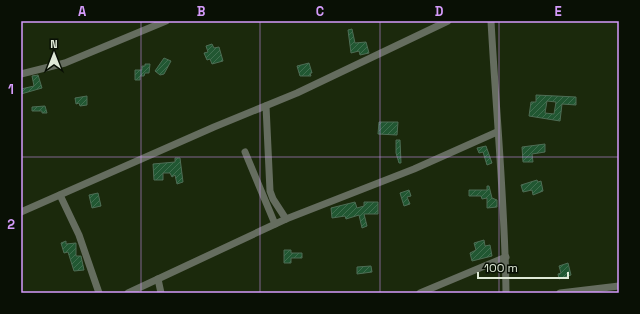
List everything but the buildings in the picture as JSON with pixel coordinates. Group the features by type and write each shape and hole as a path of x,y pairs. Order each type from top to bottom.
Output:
{"street":[{"path":"21,74 65,63 166,21"},
{"path":"21,212 297,93 448,21"},
{"path":"491,21 497,132 503,192 506,293"},
{"path":"266,106 270,191 273,200 286,219"},
{"path":"128,293 286,219 414,169 497,132"},
{"path":"245,152 275,224"},
{"path":"60,195 79,235 99,293"},
{"path":"420,293 506,257"},
{"path":"158,279 161,293"},
{"path":"560,293 619,286"}]}
